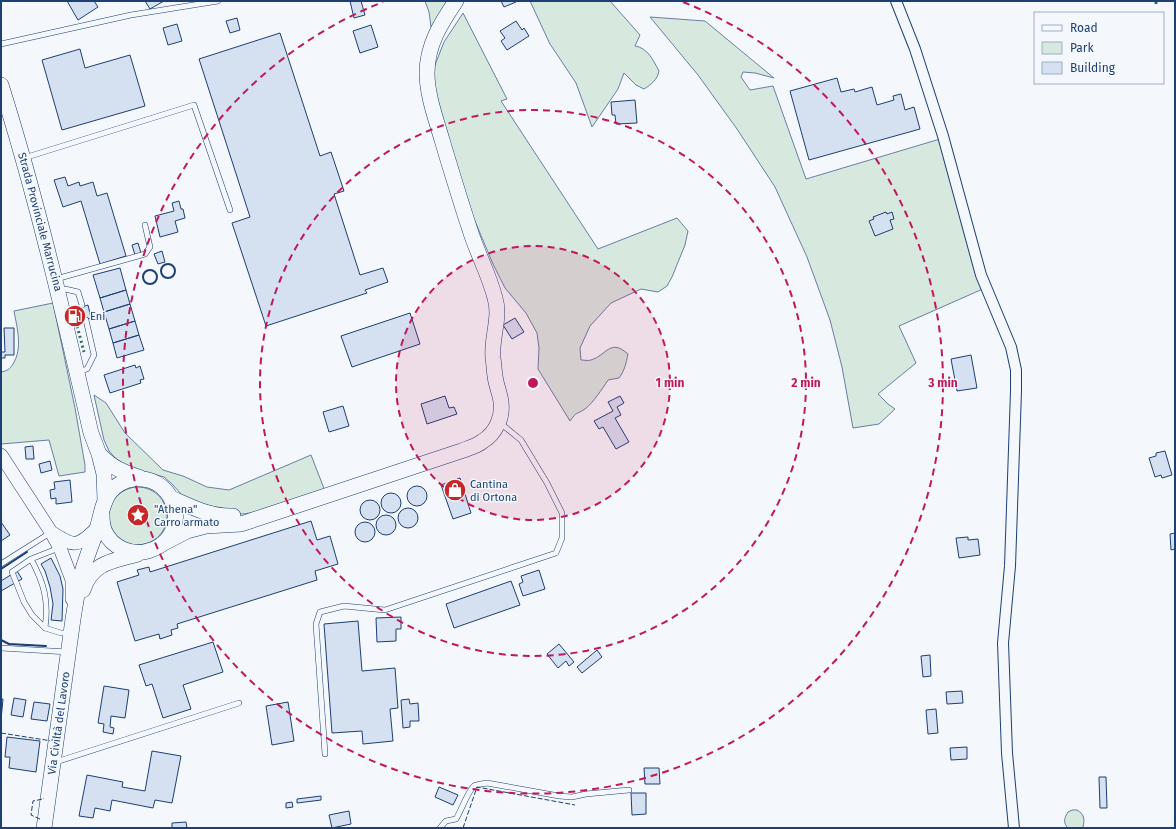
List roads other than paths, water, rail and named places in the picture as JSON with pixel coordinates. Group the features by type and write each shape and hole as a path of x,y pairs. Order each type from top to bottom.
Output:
{"main road":[{"path":"72,626 86,581 91,574 105,563 155,549 187,531 206,526 241,524 475,446 489,437 494,431 499,422 501,412 501,402 495,376 493,354 498,312 496,299 470,231 434,111 427,74 428,57 435,36 454,4"},
{"name":"Strada Provinciale Marrucina","path":"1,85 23,158 57,285 91,433 99,454 104,474 103,507"},
{"name":"Strada Provinciale Marrucina","path":"99,454 118,470 141,478"},
{"path":"72,626 84,566 103,507 111,490 130,480 141,478 153,481 164,488 171,498 176,510 175,523 171,535 162,544"},
{"path":"171,498 196,510 218,516 264,516"},
{"path":"103,507 104,531 114,544 129,552 146,552"},
{"name":"Via Civiltà del Lavoro","path":"44,828 72,626"}],"street":[{"path":"896,1 915,49 938,121 981,275 1011,347 1016,370 1010,566 1003,643 1007,753 1014,828"},
{"path":"1,455 60,548 72,580 72,626"},
{"path":"51,532 63,540 76,544 85,540 97,528"},
{"path":"60,548 75,562 84,566 105,563"}],"lane":[{"path":"1,44 131,14 218,1"},
{"path":"23,158 194,105 230,210"},
{"path":"57,285 145,254 150,247 145,225"},
{"path":"57,285 65,289 78,292 82,305"},
{"path":"77,373 87,369 94,355 86,320"},
{"path":"326,754 316,624 320,612 344,606 385,610 556,553 562,538 562,513 547,483 521,440 499,422"},
{"path":"1,564 51,532"},
{"path":"60,548 31,559 12,572 24,602 32,615 45,628 61,633 72,626"},
{"path":"31,559 44,586 47,614 45,628"},
{"path":"1,648 68,652"},
{"path":"53,763 239,703"},
{"path":"440,828 446,821 456,819 469,792 475,786 487,783 559,796 629,790"}],"place":[{"name":"Eni","path":"75,316"},
{"name":"Cantina di Ortona","path":"455,490"},
{"name":"\"Athena\" Carro armato","path":"138,515"}]}
